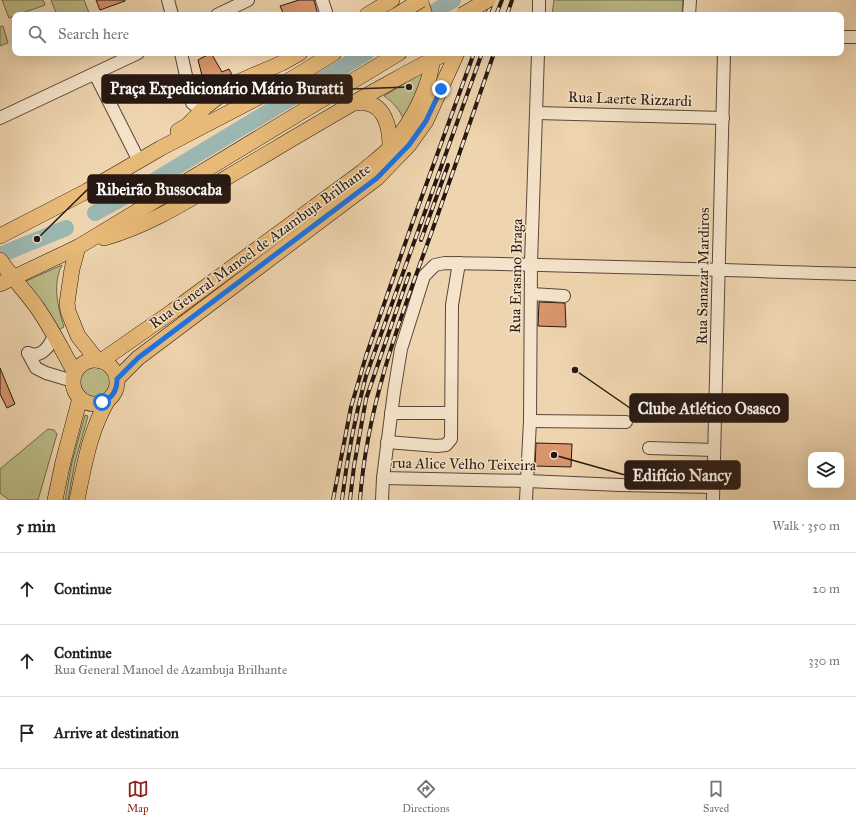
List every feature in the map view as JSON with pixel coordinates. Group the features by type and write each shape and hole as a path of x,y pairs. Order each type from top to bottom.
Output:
{"main road":[{"path":"372,12 392,0"},
{"path":"476,12 482,0"},
{"path":"467,12 488,0"},
{"path":"406,12 422,7"},
{"path":"161,148 170,136 188,125 206,106 238,82 295,56"},
{"path":"0,236 87,191 161,148 276,88 329,56"},
{"path":"8,279 81,245 394,56"},
{"path":"81,245 118,234 148,222 178,206 433,56"},
{"name":"Rua General Manoel de Azambuja Brilhante","path":"99,361 174,311 349,182 379,158 390,147 411,120 432,71 433,56"},
{"name":"Rua General Manoel de Azambuja Brilhante","path":"117,379 138,358 377,178 409,145 426,121 456,56"},
{"path":"224,93 263,88 276,88"},
{"path":"353,103 366,103 375,107 382,114 389,127 390,147"},
{"path":"77,500 84,465 97,420 115,390 117,379 111,368 99,361 78,336 68,311 67,303 72,269 81,245"},
{"path":"0,260 8,279 35,305 54,335 74,376 75,390 80,398 96,404 108,400"},
{"path":"74,376 82,365 91,360 99,361"},
{"path":"55,500 64,455 80,398"}],"street":[{"path":"168,0 171,12"},
{"path":"223,12 248,0"},
{"path":"322,0 326,12"},
{"path":"539,0 539,12"},
{"path":"689,12 690,0"},
{"path":"844,37 856,37"},
{"path":"0,118 132,56"},
{"path":"182,56 193,105 206,106"},
{"name":"Rua Erasmo Braga","path":"526,500 530,421 531,264 538,56"},
{"name":"Rua Sanazar Mardiros","path":"714,497 724,56"},
{"path":"95,74 139,161"},
{"name":"Rua Laerte Rizzardi","path":"537,113 723,118"},
{"path":"382,500 387,442 401,349 424,276 435,265 445,263 531,264 856,274"},
{"path":"387,442 437,446 446,445 451,439 452,305 459,263"},
{"path":"531,294 564,296"},
{"path":"54,335 50,344 42,352 29,356 74,376"},
{"path":"391,413 451,413"},
{"path":"530,421 626,422"},
{"path":"649,448 714,450"},
{"name":"rua Alice Velho Teixeira","path":"383,478 527,481 620,485 714,497"}],"green space":[{"path":"2,0 43,0 45,5 26,12 12,12 12,17 9,18"},
{"path":"51,0 84,0 89,12 56,12"},
{"path":"554,0 683,0 682,12 552,12"},
{"path":"3,26 8,43 0,46 0,27"},
{"path":"425,71 404,120 396,106 384,96"},
{"path":"62,265 57,280 57,296 64,327 58,330 24,282"},
{"path":"93,366 99,366 108,370 112,382 108,394 99,398 93,398 84,394 80,385 80,379 84,370"},
{"path":"85,415 88,416 75,462 68,500 65,500 72,462"},
{"path":"48,429 54,430 57,434 38,500 9,500 0,493 0,469"}],"building":[{"path":"96,0 125,0 125,1 100,10"},
{"path":"299,0 314,0 317,12 283,12 280,6"},
{"path":"205,56 213,56 222,72 229,69 232,75 205,96 199,86 204,83 198,60"},
{"path":"539,302 565,303 566,327 538,326"},
{"path":"0,368 15,404 7,408 0,394"},
{"path":"536,443 572,444 571,467 535,466"}],"waterway":[{"path":"434,12 453,0"},
{"path":"95,213 150,183 361,56"},
{"path":"0,255 66,228"}],"railway":[{"path":"488,12 493,0"},
{"path":"497,12 502,0"},
{"path":"508,12 512,0"},
{"path":"333,500 351,407 366,356 473,56"},
{"path":"342,500 346,469 358,407 366,376 481,56"},
{"path":"360,500 364,465 377,396 408,297 493,56"},
{"path":"421,240 448,165"},
{"path":"350,500 354,466 366,399 409,274"}],"place":[{"name":"Praça Expedicionário Mário Buratti","path":"409,87"},
{"name":"Ribeirão Bussocaba","path":"37,239"},
{"name":"Clube Atlético Osasco","path":"575,370"},
{"name":"Edifício Nancy","path":"554,455"}],"route":[{"path":"102,402 108,400 112,396 117,385 117,379 138,358 377,178 409,145 426,121 441,89"}]}
